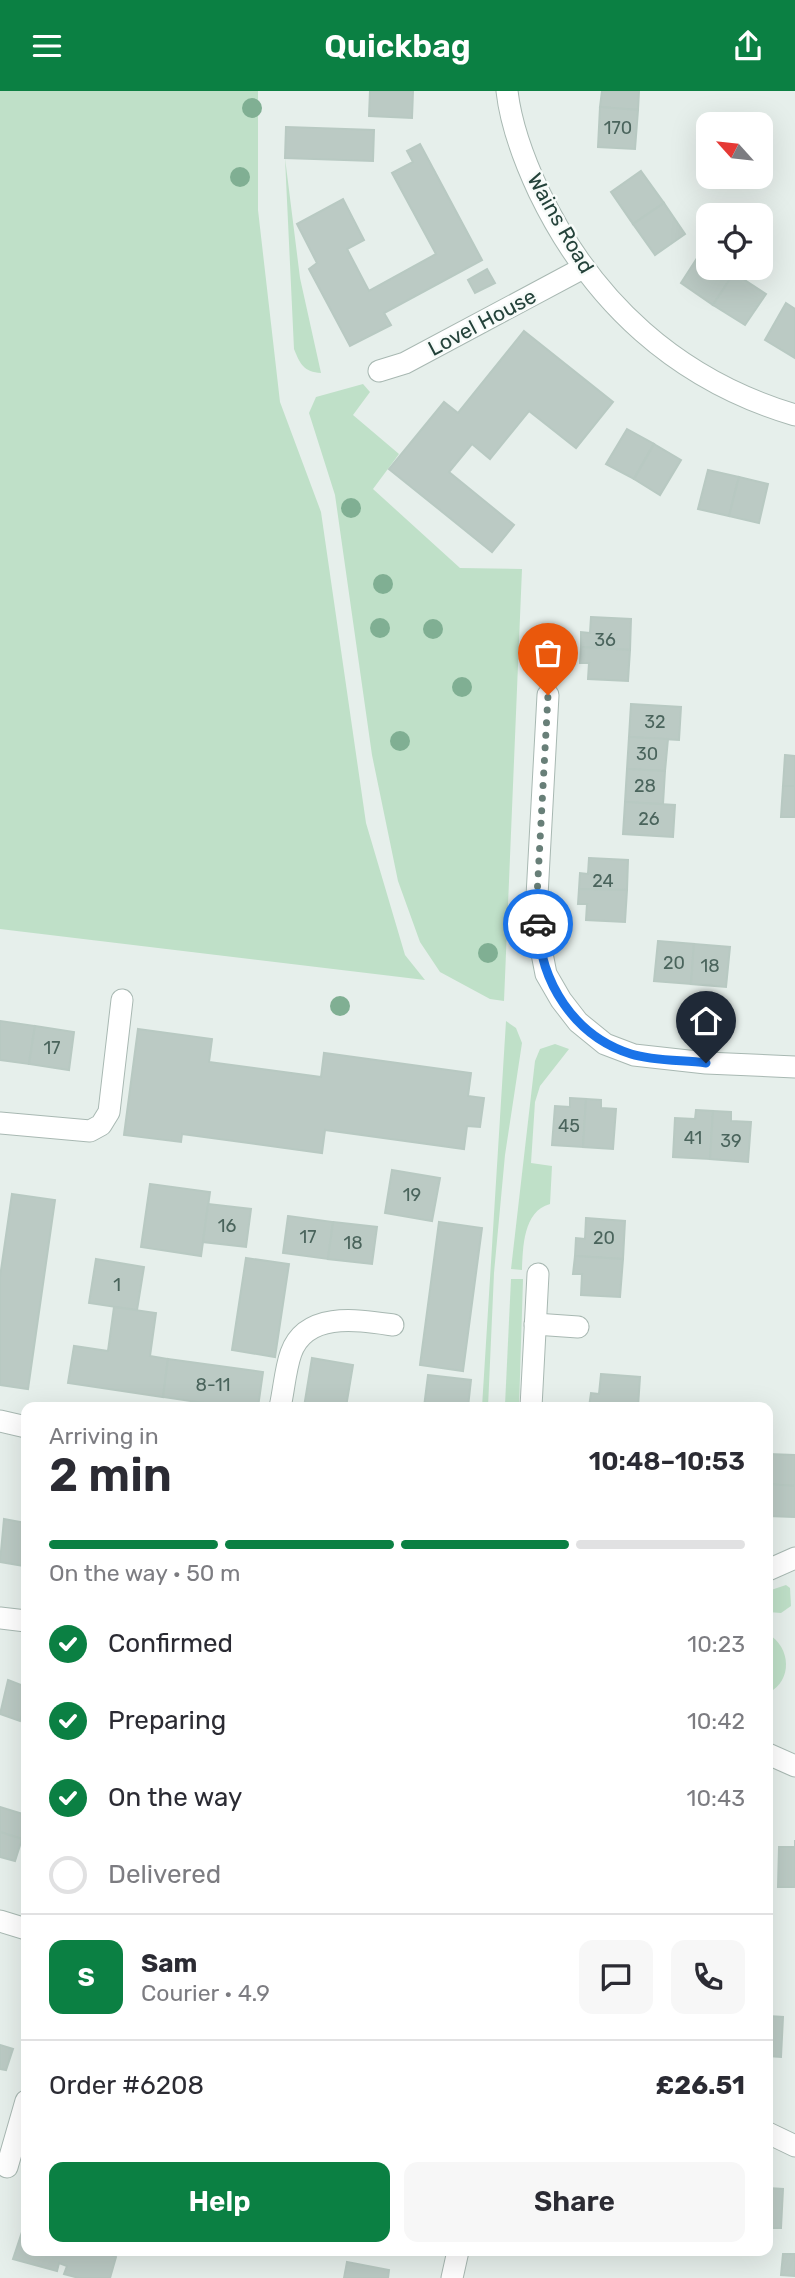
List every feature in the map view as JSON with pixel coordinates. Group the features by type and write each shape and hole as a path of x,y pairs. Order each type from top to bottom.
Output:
{"street":[{"name":"Wains Road","path":"507,91 524,158 550,214 583,268 631,323 671,356 721,387 761,405 795,415"},
{"name":"Lovel House","path":"379,371 405,363 583,268"},
{"path":"548,695 537,896 538,938 546,974 561,1000 578,1022 605,1044 634,1055 706,1063 795,1067"},
{"path":"0,1123 90,1131 101,1125 109,1112 122,1000"},
{"path":"531,1402 538,1274"},
{"path":"281,1402 291,1353 299,1338 311,1328 353,1319 393,1325"},
{"path":"535,1324 578,1327"},
{"path":"0,1421 21,1426"},
{"path":"773,1568 795,1558"},
{"path":"0,1618 21,1620"},
{"path":"773,1756 795,1766"},
{"path":"0,1921 21,1927"},
{"path":"11,2169 21,2124"},
{"path":"773,2135 795,2146"},
{"path":"452,2278 457,2256"}],"green space":[{"path":"0,91 258,91 258,210 280,402 321,512 366,823 405,955 425,980 0,929"},
{"path":"285,158 300,278 321,373 310,371 303,366 294,349"},
{"path":"363,384 370,392 353,415 399,454 373,489 460,568 522,569 504,1001 490,999 440,972 420,942 398,881 372,755 335,495 309,413 316,397"},
{"path":"506,1021 516,1028 522,1043 505,1155 494,1273 488,1402 482,1402"},
{"path":"555,1044 569,1049 540,1086 535,1102 531,1163 552,1166 550,1204 534,1214 526,1231 522,1270 511,1269 535,1061 540,1049"},
{"path":"511,1279 523,1279 519,1402 505,1402"},
{"path":"786,1585 790,1588 791,1606 781,1613 773,1612 773,1589"},
{"path":"773,1638 785,1655 786,1664 782,1681 773,1690"}],"building":[{"path":"370,91 413,91 412,118 369,116"},
{"path":"602,91 639,91 638,110 600,107"},
{"path":"600,107 638,110 635,149 598,147"},
{"path":"286,127 374,130 373,161 285,158"},
{"path":"420,144 482,260 384,313 391,325 350,346 309,269 317,263 297,224 343,199 364,240 347,249 369,291 436,254 392,173 413,162 407,151"},
{"path":"641,171 664,203 633,224 611,192"},
{"path":"664,203 685,234 655,255 633,224"},
{"path":"696,260 696,280 729,280 713,305 681,283"},
{"path":"487,269 495,283 475,293 468,280"},
{"path":"729,280 745,280 766,294 745,325 713,305"},
{"path":"786,303 795,309 795,358 765,340"},
{"path":"524,331 613,402 576,448 529,411 490,459 472,444 449,472 514,525 492,552 389,469 444,402 458,413"},
{"path":"627,429 654,444 634,479 606,464"},
{"path":"654,444 681,460 660,495 634,479"},
{"path":"708,470 739,477 729,516 698,509"},
{"path":"739,477 768,484 759,523 729,516"},
{"path":"591,617 631,619 630,650 581,647 581,632 590,633"},
{"path":"581,647 630,650 628,681 588,679 589,663 580,663"},
{"path":"631,704 681,707 679,740 629,737"},
{"path":"629,737 668,739 665,771 627,769"},
{"path":"785,755 795,756 795,786 783,786"},
{"path":"627,769 665,771 663,804 625,802"},
{"path":"783,786 795,786 795,817 781,817"},
{"path":"625,802 675,805 673,837 623,834"},
{"path":"589,858 628,860 627,890 579,889 580,873 588,874"},
{"path":"579,889 627,890 625,922 586,920 587,904 578,904"},
{"path":"658,941 694,944 691,984 654,981"},
{"path":"694,944 730,947 726,987 691,984"},
{"path":"0,1021 35,1026 29,1064 0,1060"},
{"path":"35,1026 74,1032 69,1070 29,1064"},
{"path":"138,1029 212,1039 209,1062 321,1077 324,1053 471,1073 468,1096 484,1098 480,1127 467,1126 464,1149 325,1130 322,1153 182,1134 181,1142 124,1135"},
{"path":"570,1098 586,1099 583,1147 552,1145 555,1106 570,1107"},
{"path":"586,1099 601,1100 601,1108 616,1109 613,1149 583,1147"},
{"path":"696,1110 713,1111 710,1159 673,1157 675,1118 695,1119"},
{"path":"713,1111 731,1112 731,1121 751,1122 748,1162 710,1159"},
{"path":"392,1170 440,1178 432,1221 385,1213"},
{"path":"150,1184 210,1192 201,1256 141,1247"},
{"path":"12,1194 55,1200 28,1389 0,1385 0,1277"},
{"path":"208,1204 251,1209 246,1247 203,1242"},
{"path":"288,1216 333,1222 328,1259 283,1253"},
{"path":"586,1218 625,1221 623,1259 575,1256 576,1238 585,1239"},
{"path":"333,1222 377,1227 372,1264 328,1259"},
{"path":"439,1222 482,1228 463,1371 420,1365"},
{"path":"575,1256 623,1259 620,1297 581,1295 582,1274 573,1274"},
{"path":"246,1258 289,1264 275,1357 232,1350"},
{"path":"96,1259 144,1267 137,1310 89,1303"},
{"path":"114,1307 156,1313 150,1356 168,1359 163,1397 68,1383 74,1346 108,1351"},
{"path":"312,1358 353,1365 347,1402 305,1402"},
{"path":"168,1359 263,1372 259,1402 197,1402 163,1397"},
{"path":"601,1374 640,1377 638,1402 590,1402 591,1393 599,1394"},
{"path":"428,1375 471,1380 469,1402 425,1402"},
{"path":"773,1454 795,1455 795,1486 773,1484"},
{"path":"773,1484 795,1486 795,1517 773,1516"},
{"path":"4,1519 21,1522 21,1566 0,1562"},
{"path":"8,1680 21,1685 20,1721 0,1714"},
{"path":"0,1807 21,1813 21,1839 0,1832"},
{"path":"0,1832 21,1839 15,1861 0,1857"},
{"path":"779,1847 795,1847 795,1887 778,1887"},
{"path":"773,2016 783,2017 781,2057 773,2056"},
{"path":"0,2045 13,2049 6,2070 0,2069"},
{"path":"773,2188 783,2189 781,2228 773,2228"},
{"path":"21,2235 21,2256 116,2257 110,2278 79,2278 64,2274 67,2266 59,2263 57,2271 13,2259"},
{"path":"783,2254 795,2254 795,2276 781,2275"},
{"path":"347,2262 389,2270 388,2278 344,2278"}],"way so far":[{"path":"538,924 537,896 548,695"}],"route":[{"path":"538,924 538,938 546,974 578,1022 605,1044 634,1055 706,1063"}]}
